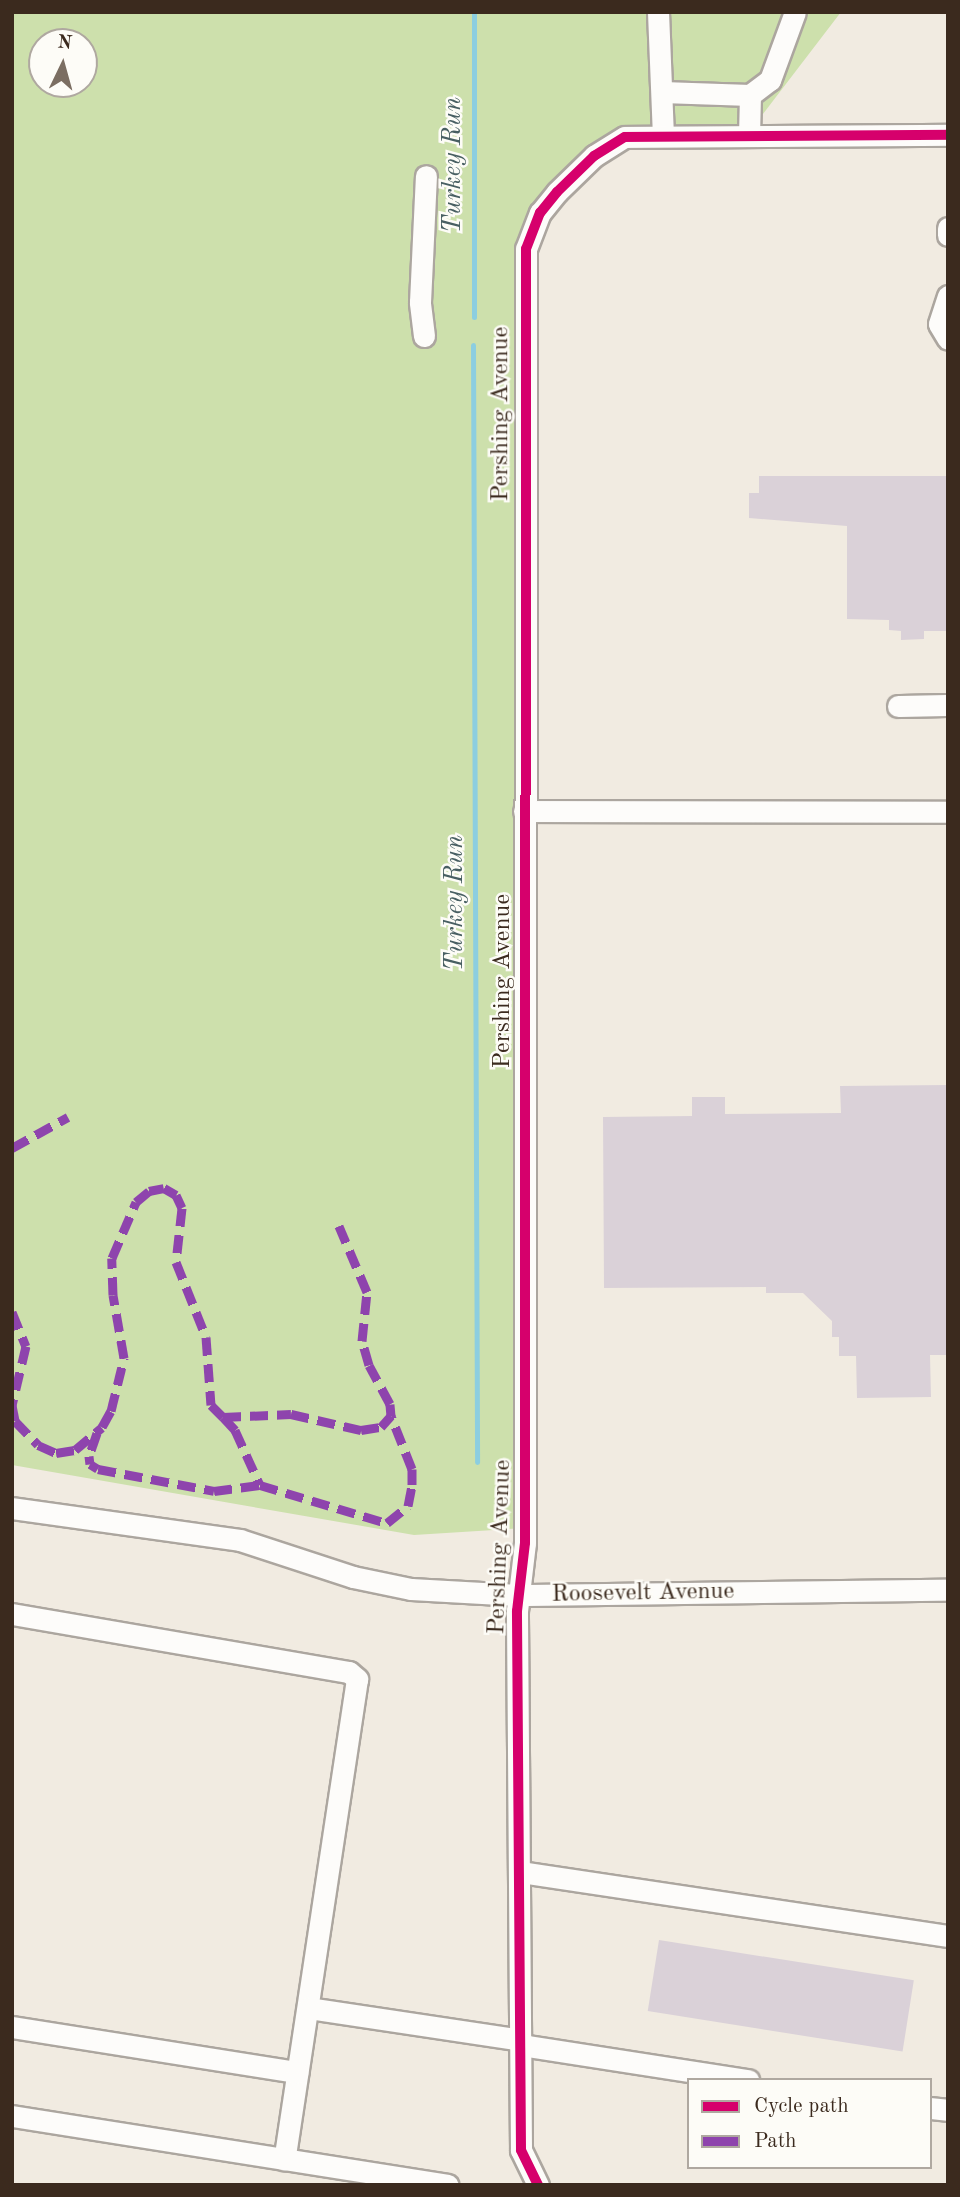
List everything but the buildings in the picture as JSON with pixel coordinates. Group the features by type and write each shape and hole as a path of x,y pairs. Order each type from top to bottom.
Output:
{"street":[{"path":"657,12 663,135"},
{"path":"662,92 750,95 770,80 795,12"},
{"path":"749,135 750,95"},
{"name":"Pershing Avenue","path":"538,2185 522,2150 518,1595 525,1543 524,811 527,249 540,213 594,156 625,137 948,135"},
{"path":"424,336 420,302 426,176"},
{"path":"948,228 948,235"},
{"path":"948,296 939,324 948,339"},
{"path":"898,706 948,705"},
{"path":"524,811 948,812"},
{"name":"Roosevelt Avenue","path":"12,1508 240,1540 353,1577 411,1589 518,1595 948,1590"},
{"path":"12,1614 349,1672 357,1679 284,2160"},
{"path":"520,1872 948,1936"},
{"path":"307,2008 736,2078"},
{"path":"12,2026 298,2072"},
{"path":"12,2116 448,2185"}],"green space":[{"path":"12,12 841,12 747,135 625,137 533,230 525,1528 414,1535 12,1465"}],"waterway":[{"name":"Turkey Run","path":"474,12 474,317"},
{"name":"Turkey Run","path":"473,345 477,1462"}],"marked path":[{"path":"12,1148 68,1117"},
{"path":"12,1312 26,1346 12,1405 15,1421 38,1445 56,1453 75,1450 102,1427 111,1411 124,1358 113,1295 112,1258 136,1202 149,1191 164,1188 176,1195 182,1208 176,1262 206,1337 211,1405 223,1417 291,1414 361,1430 381,1427 391,1416 390,1404 369,1365 362,1341 367,1292 339,1226"},
{"path":"223,1417 235,1430 260,1485 387,1523 408,1506 412,1485 412,1469 391,1416"},
{"path":"97,1433 89,1456 90,1464 98,1469 214,1491 260,1485"}],"cycle path":[{"path":"538,2185 521,2150 517,1611 525,1543 526,249 540,213 557,192 594,156 625,137 948,135"}]}
